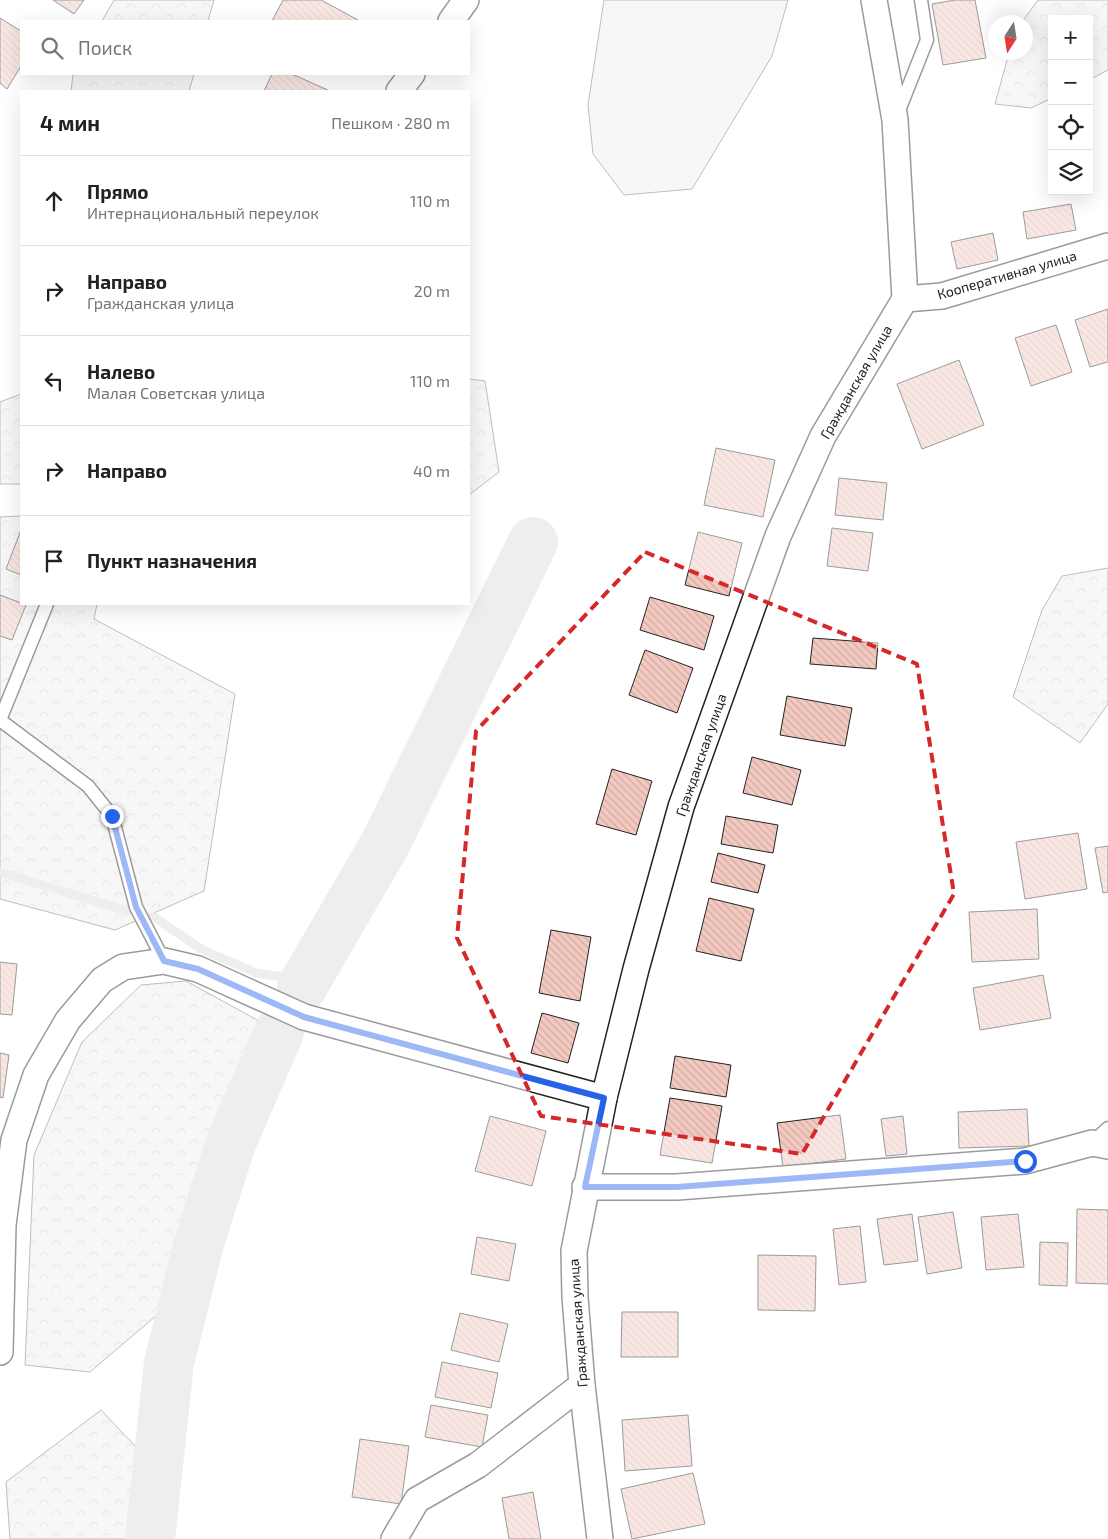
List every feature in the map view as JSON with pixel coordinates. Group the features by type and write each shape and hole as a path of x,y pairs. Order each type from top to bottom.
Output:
{"street":[{"path":"452,20 466,0"},
{"path":"874,0 895,120 904,299"},
{"path":"400,90 411,75"},
{"name":"Кооперативная улица","path":"904,299 942,296 1108,246"},
{"name":"Гражданская улица","path":"600,1539 582,1385 575,1298 574,1251 585,1187 604,1098 636,969 681,807 778,536 823,436 904,299"},
{"path":"0,1352 2,1226 14,1140 36,1075 68,1020 102,980 123,967 164,961 198,969 304,1017 604,1098"},
{"path":"585,1187 677,1187 1025,1161 1103,1139"},
{"path":"394,1539 416,1500 478,1466 582,1385"}],"lane":[{"path":"895,120 927,40 921,0"},
{"path":"47,605 0,720 88,786 112,816 136,907 164,961"}],"highlighted area":[{"path":"645,552 917,664 954,894 802,1154 541,1116 457,938 476,731"}],"green space":[{"path":"114,0 214,0 208,20 103,20"},
{"path":"1038,0 1108,0 1108,70 1093,78 1093,15 1048,15 1048,100 1031,108 995,104 1007,60 1033,60 1033,15 1027,15"},
{"path":"73,75 194,75 189,90 71,90"},
{"path":"470,379 485,381 499,472 470,494"},
{"path":"20,394 20,484 0,484 0,402"},
{"path":"20,516 20,605 97,605 94,619 235,694 204,891 115,930 0,899 0,517"},
{"path":"1108,568 1108,704 1080,743 1013,697 1042,610 1062,576"},
{"path":"186,981 261,1022 195,1188 157,1315 90,1372 25,1365 34,1155 82,1042 141,985"},
{"path":"101,1410 136,1447 132,1539 10,1539 6,1482"}],"shaded area":[{"path":"604,0 788,0 772,56 692,189 624,195 593,154 588,105"}],"building":[{"path":"53,0 84,0 74,14"},
{"path":"283,0 321,0 358,20 273,20"},
{"path":"955,0 975,0 986,58 943,65 932,4"},
{"path":"0,18 20,30 20,68 7,89 0,83"},
{"path":"272,75 294,75 328,90 264,90"},
{"path":"1071,204 1076,230 1027,239 1023,212"},
{"path":"993,233 998,260 957,269 951,242"},
{"path":"1108,309 1108,362 1090,367 1075,320"},
{"path":"1056,325 1072,372 1031,386 1015,338"},
{"path":"959,360 984,425 922,449 897,384"},
{"path":"716,448 775,460 763,517 704,505"},
{"path":"839,478 887,483 883,520 835,515"},
{"path":"832,528 873,533 868,571 827,566"},
{"path":"698,532 742,543 729,596 685,585"},
{"path":"20,533 20,575 6,569"},
{"path":"0,595 20,603 20,605 26,605 12,640 0,636"},
{"path":"650,597 714,616 704,650 640,630"},
{"path":"813,638 878,643 876,669 810,664"},
{"path":"645,650 693,668 677,713 629,695"},
{"path":"787,696 852,708 845,746 780,735"},
{"path":"752,757 801,770 792,805 743,793"},
{"path":"612,769 652,781 636,835 596,824"},
{"path":"726,816 778,825 773,853 721,844"},
{"path":"1078,833 1087,889 1025,899 1016,842"},
{"path":"1108,846 1108,892 1103,893 1095,848"},
{"path":"718,853 765,865 758,893 711,882"},
{"path":"709,898 754,909 741,961 696,951"},
{"path":"1037,909 1039,959 972,962 969,912"},
{"path":"551,930 591,937 580,1001 539,993"},
{"path":"0,962 17,964 12,1015 0,1014"},
{"path":"1043,975 1051,1018 980,1030 973,988"},
{"path":"542,1013 579,1023 568,1063 531,1053"},
{"path":"0,1053 9,1055 3,1098 0,1097"},
{"path":"675,1056 731,1065 726,1097 670,1088"},
{"path":"670,1098 722,1106 712,1163 660,1155"},
{"path":"1027,1109 1029,1146 959,1148 958,1112"},
{"path":"840,1115 846,1159 783,1167 777,1123"},
{"path":"490,1116 546,1131 532,1186 475,1171"},
{"path":"903,1116 907,1154 886,1156 881,1119"},
{"path":"1077,1209 1108,1210 1108,1284 1076,1283"},
{"path":"953,1212 962,1268 927,1274 918,1217"},
{"path":"912,1214 918,1261 884,1265 877,1219"},
{"path":"1018,1214 1024,1267 986,1270 981,1217"},
{"path":"860,1226 866,1282 839,1285 833,1229"},
{"path":"477,1237 516,1244 509,1281 471,1274"},
{"path":"1040,1242 1068,1243 1067,1286 1039,1285"},
{"path":"758,1255 816,1256 815,1311 758,1310"},
{"path":"622,1312 678,1312 678,1357 621,1357"},
{"path":"460,1313 508,1324 499,1362 451,1350"},
{"path":"442,1362 498,1373 491,1408 435,1397"},
{"path":"431,1405 488,1415 482,1447 425,1437"},
{"path":"688,1415 692,1466 625,1471 622,1420"},
{"path":"360,1439 409,1446 401,1504 352,1497"},
{"path":"693,1473 705,1524 632,1539 621,1489"},
{"path":"533,1492 541,1539 509,1539 502,1498"}],"waterway":[{"path":"302,987 385,844 533,542"},
{"path":"0,872 127,911"},
{"path":"154,917 201,949 256,973 306,980"},
{"path":"150,1539 169,1362 199,1243 231,1143 279,1032"}],"route":[{"path":"112,816 136,907 164,961 198,969 304,1017 604,1098 585,1187 677,1187 1025,1161"}]}
